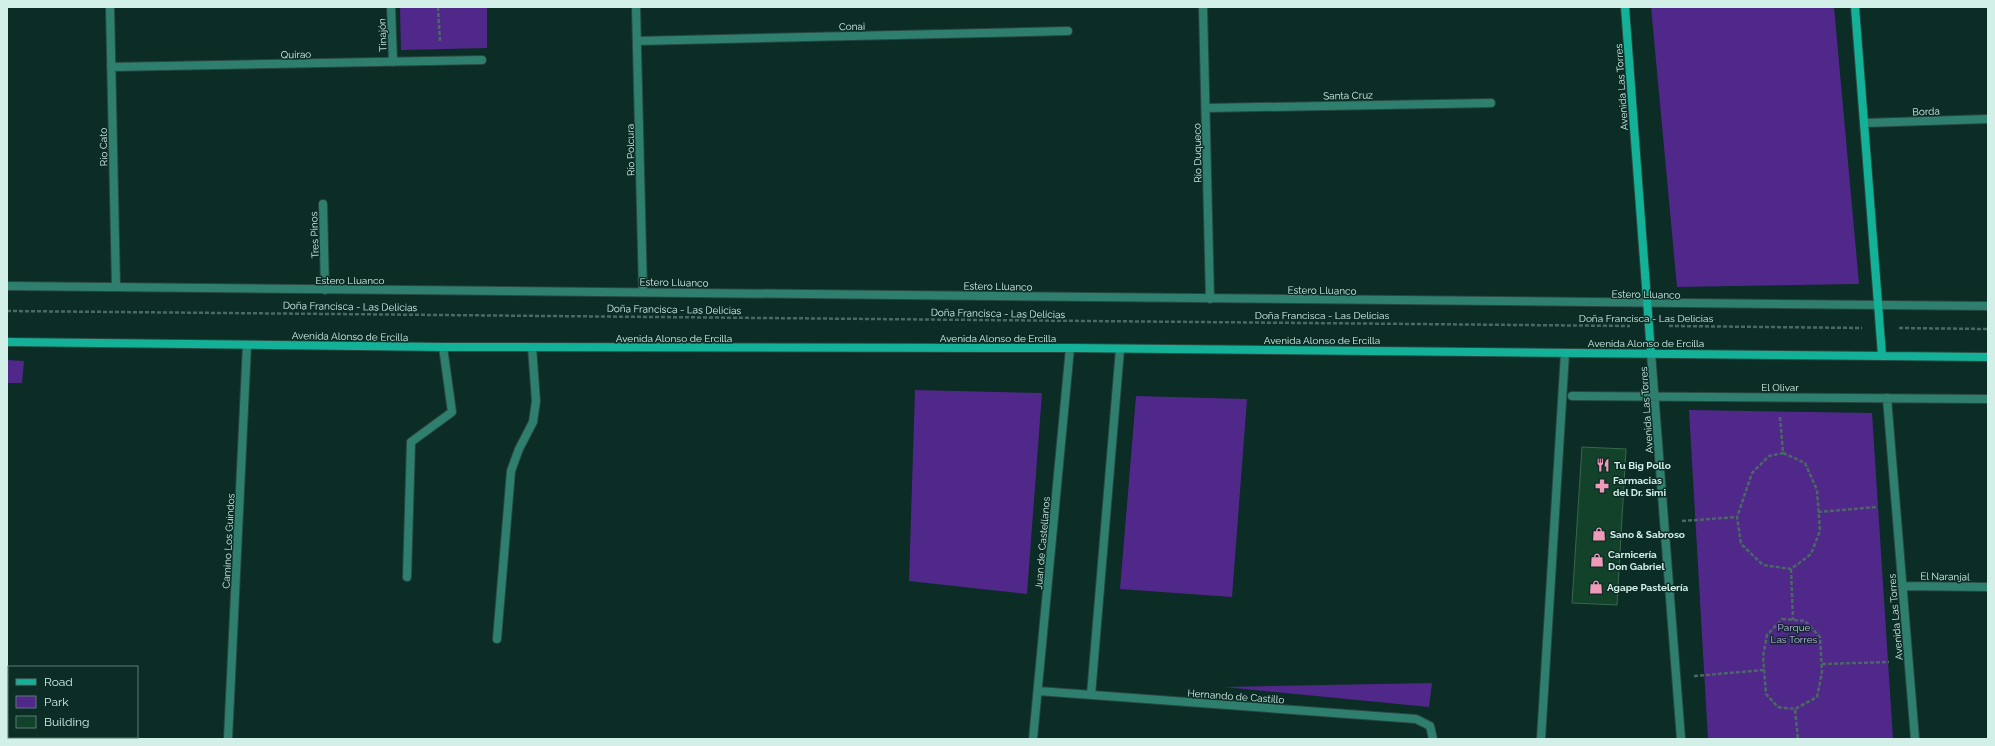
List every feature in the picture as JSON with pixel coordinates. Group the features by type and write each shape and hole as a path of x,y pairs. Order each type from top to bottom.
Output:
{"main road":[{"name":"Avenida Las Torres","path":"1625,7 1651,353"},
{"path":"1855,7 1882,355"},
{"name":"Avenida Alonso de Ercilla","path":"7,342 443,347 1070,348 1988,357"}],"street":[{"name":"Río Cato","path":"110,7 116,287"},
{"name":"Tinajón","path":"391,7 393,62"},
{"name":"Río Polcura","path":"636,7 643,292"},
{"name":"Río Duqueco","path":"1204,7 1210,299"},
{"name":"Conai","path":"637,41 1068,31"},
{"name":"Quirao","path":"111,68 482,60"},
{"name":"Santa Cruz","path":"1206,108 1491,103"},
{"name":"Borda","path":"1864,123 1988,119"},
{"name":"Tres Pinos","path":"323,204 325,290"},
{"name":"Estero Lluanco","path":"7,286 1647,304 1988,306"},
{"name":"Camino Los Guindos","path":"228,739 247,345"},
{"path":"408,577 411,442 452,412 443,347"},
{"path":"497,639 511,471 519,449 534,422 536,401 532,347"},
{"name":"Juan de Castellanos","path":"1033,739 1070,348"},
{"path":"1091,695 1120,349"},
{"path":"1541,739 1565,353"},
{"name":"Avenida Las Torres","path":"1651,353 1681,739"},
{"name":"El Olivar","path":"1572,396 1988,399"},
{"name":"Avenida Las Torres","path":"1887,398 1915,739"},
{"name":"El Naranjal","path":"1902,586 1988,587"},
{"name":"Hernando de Castillo","path":"1038,692 1416,719 1430,726 1433,739"}],"path":[{"path":"438,7 440,61"},
{"name":"Doña Francisca - Las Delicias","path":"7,311 1988,329"},
{"path":"1778,397 1783,453"},
{"path":"1783,453 1805,464 1817,490 1820,532 1811,554 1791,569 1764,565 1741,544 1737,517 1752,473 1769,456 1783,453"},
{"path":"1818,512 1895,506"},
{"path":"1664,523 1737,517"},
{"path":"1791,569 1793,620"},
{"path":"1782,620 1805,621 1820,637 1822,664 1817,697 1795,709 1778,707 1766,694 1762,656 1767,635 1782,620"},
{"path":"1822,664 1908,662"},
{"path":"1676,677 1764,670"},
{"path":"1795,709 1798,739"}],"green space":[{"path":"400,7 487,7 487,48 401,50"},
{"path":"1651,7 1834,7 1859,284 1677,287"},
{"path":"7,360 24,361 22,383 7,383"},
{"path":"915,390 1042,393 1027,594 909,581"},
{"path":"1136,396 1247,399 1232,597 1120,589"},
{"name":"Parque Las Torres","path":"1689,410 1872,413 1893,739 1708,739"},
{"path":"1432,683 1429,707 1224,687"}],"building":[{"path":"1582,447 1626,449 1617,605 1572,603"}],"place":[{"name":"Tu Big Pollo","path":"1603,465"},
{"name":"Farmacias del Dr. Simi","path":"1602,486"},
{"name":"Sano & Sabroso","path":"1599,534"},
{"name":"Carnicería Don Gabriel","path":"1597,560"},
{"name":"Agape Pastelería","path":"1596,587"}]}
